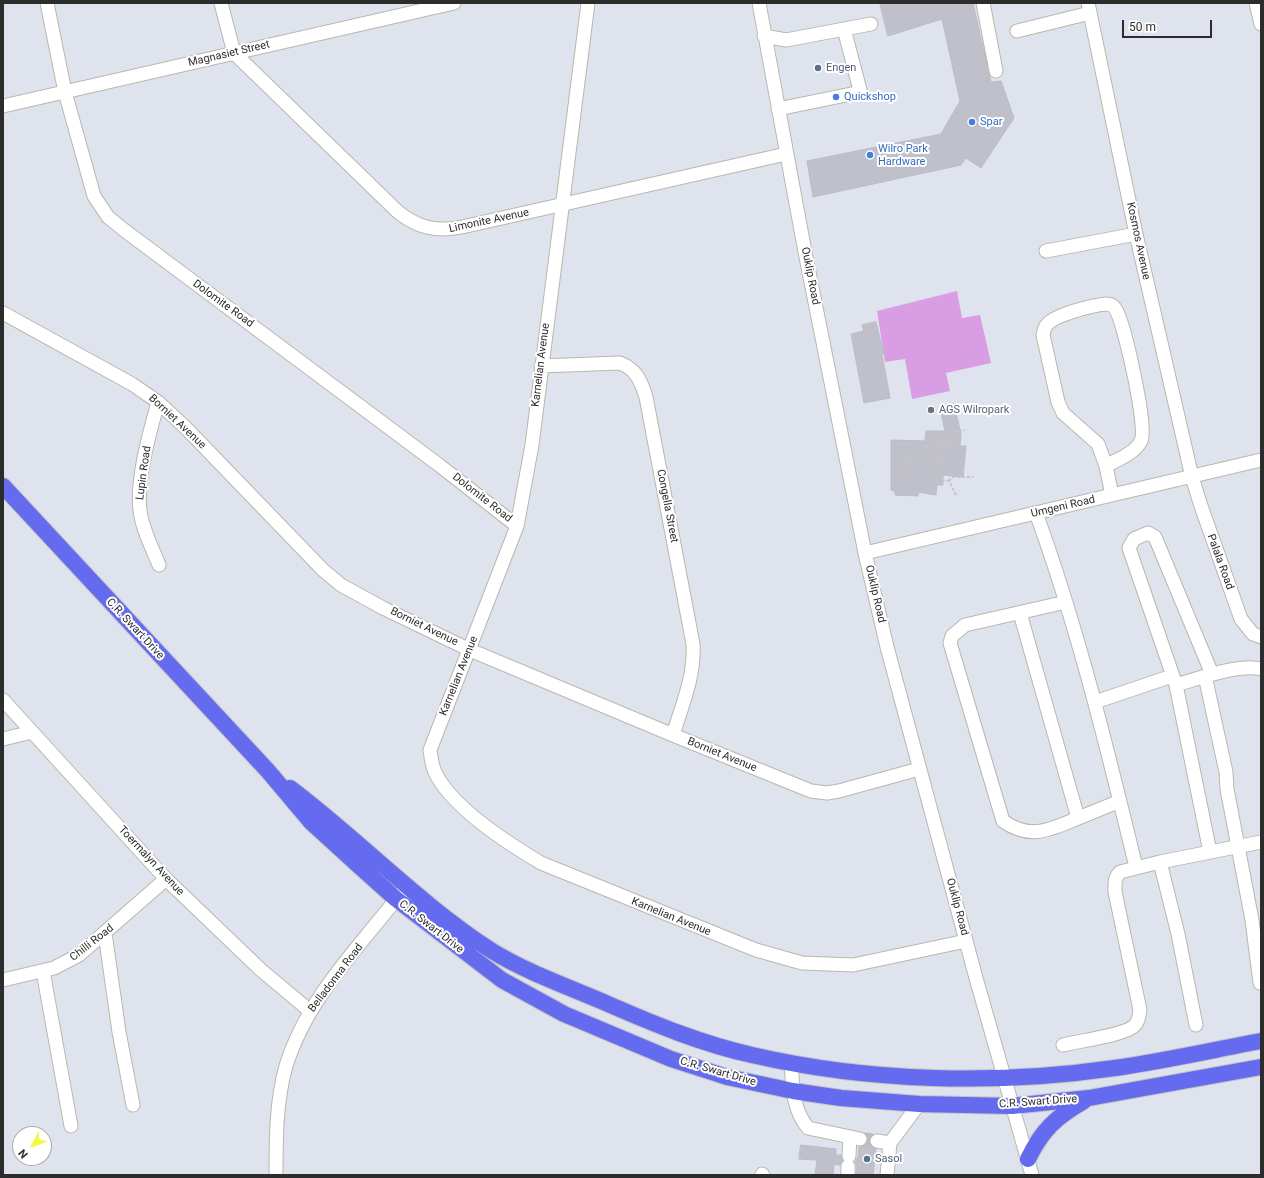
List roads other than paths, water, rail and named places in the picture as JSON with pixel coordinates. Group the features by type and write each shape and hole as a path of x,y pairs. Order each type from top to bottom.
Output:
{"main road":[{"name":"C.R. Swart Drive","path":"3,486 268,771 311,822 396,899 502,980 564,1014 671,1059 727,1077 793,1091 841,1098 919,1104 1012,1106 1089,1098 1261,1067"},
{"name":"C.R. Swart Drive","path":"268,771 305,799 428,905 494,952 534,972 651,1022 711,1044 751,1055 792,1063 908,1078 1005,1078 1115,1068 1261,1041"},
{"path":"1029,1170 1035,1144 1049,1125 1065,1112 1089,1098"}],"street":[{"name":"Dolomite Road","path":"47,3 65,92 94,196 108,217 432,460 517,526"},
{"path":"222,3 234,53"},
{"name":"Magnasiet Street","path":"3,106 234,53 432,5 454,3"},
{"name":"Karnelian Avenue","path":"588,3 532,445 517,526 430,750 435,773 445,789 462,806 509,843 541,863 756,950 802,962 852,965 966,941"},
{"name":"Ouklip Road","path":"759,3 786,154 865,553 887,647 919,769 1029,1170"},
{"path":"983,3 996,71"},
{"path":"1256,3 1261,24"},
{"path":"1017,31 1089,8"},
{"name":"Kosmos Avenue","path":"1089,8 1136,234 1192,477"},
{"path":"764,36 786,40 871,24"},
{"path":"778,109 856,93 860,90 844,29"},
{"name":"Limonite Avenue","path":"234,53 397,212 425,227 438,230 447,230 562,205 786,154"},
{"path":"1046,251 1136,234"},
{"path":"1106,466 1129,454 1141,441 1143,429 1123,326 1111,304 1065,315 1045,326 1044,335 1058,402 1063,413 1068,419 1098,444 1106,466 1112,495"},
{"name":"Borniet Avenue","path":"3,313 132,384 158,402 184,426 299,547 332,579 383,608 470,650 811,791 838,791 919,769"},
{"name":"Congella Street","path":"541,366 620,363 628,366 641,380 646,397 693,644 693,667 691,679 673,735"},
{"name":"Lupin Road","path":"158,402 142,472 139,504 146,533 159,565"},
{"name":"Umgeni Road","path":"865,553 1261,460"},
{"name":"Palala Road","path":"1192,477 1241,619 1252,634 1261,637"},
{"path":"1036,513 1058,572 1095,702 1136,867"},
{"path":"1210,852 1174,681 1128,548 1134,538 1144,534 1151,534 1156,540 1209,675 1237,846 1252,920 1260,984"},
{"path":"1066,602 965,625 952,636 950,643 1003,821 1013,828 1028,832 1046,831 1120,801"},
{"path":"1020,613 1078,818"},
{"path":"1095,702 1174,681 1249,668 1261,669"},
{"name":"Toermalyn Avenue","path":"3,700 166,879 261,970 310,1012"},
{"path":"3,739 32,732"},
{"path":"1063,1045 1124,1032 1136,1024 1139,1018 1140,1010 1115,883 1116,876 1120,872 1136,867 1261,842"},
{"path":"1160,862 1178,934 1196,1025"},
{"name":"Chilli Road","path":"3,980 54,968 79,955 166,879"},
{"name":"Belladonna Road","path":"276,1175 276,1131 286,1066 310,1012 336,974 406,886"},
{"path":"105,933 119,1032 133,1105"},
{"path":"43,971 70,1126"},
{"path":"792,1063 793,1091 798,1114 808,1128 855,1138 848,1166"},
{"path":"887,1175 890,1143 919,1104"},
{"path":"877,1141 890,1143"}],"tunnel":[{"path":"860,1139 877,1141"}],"place":[{"name":"Engen","path":"818,68"},
{"name":"Quickshop","path":"836,97"},
{"name":"Spar","path":"972,122"},
{"name":"Wilro Park Hardware","path":"870,155"},
{"name":"AGS Wilropark","path":"931,410"},
{"name":"Sasol","path":"867,1159"}]}
